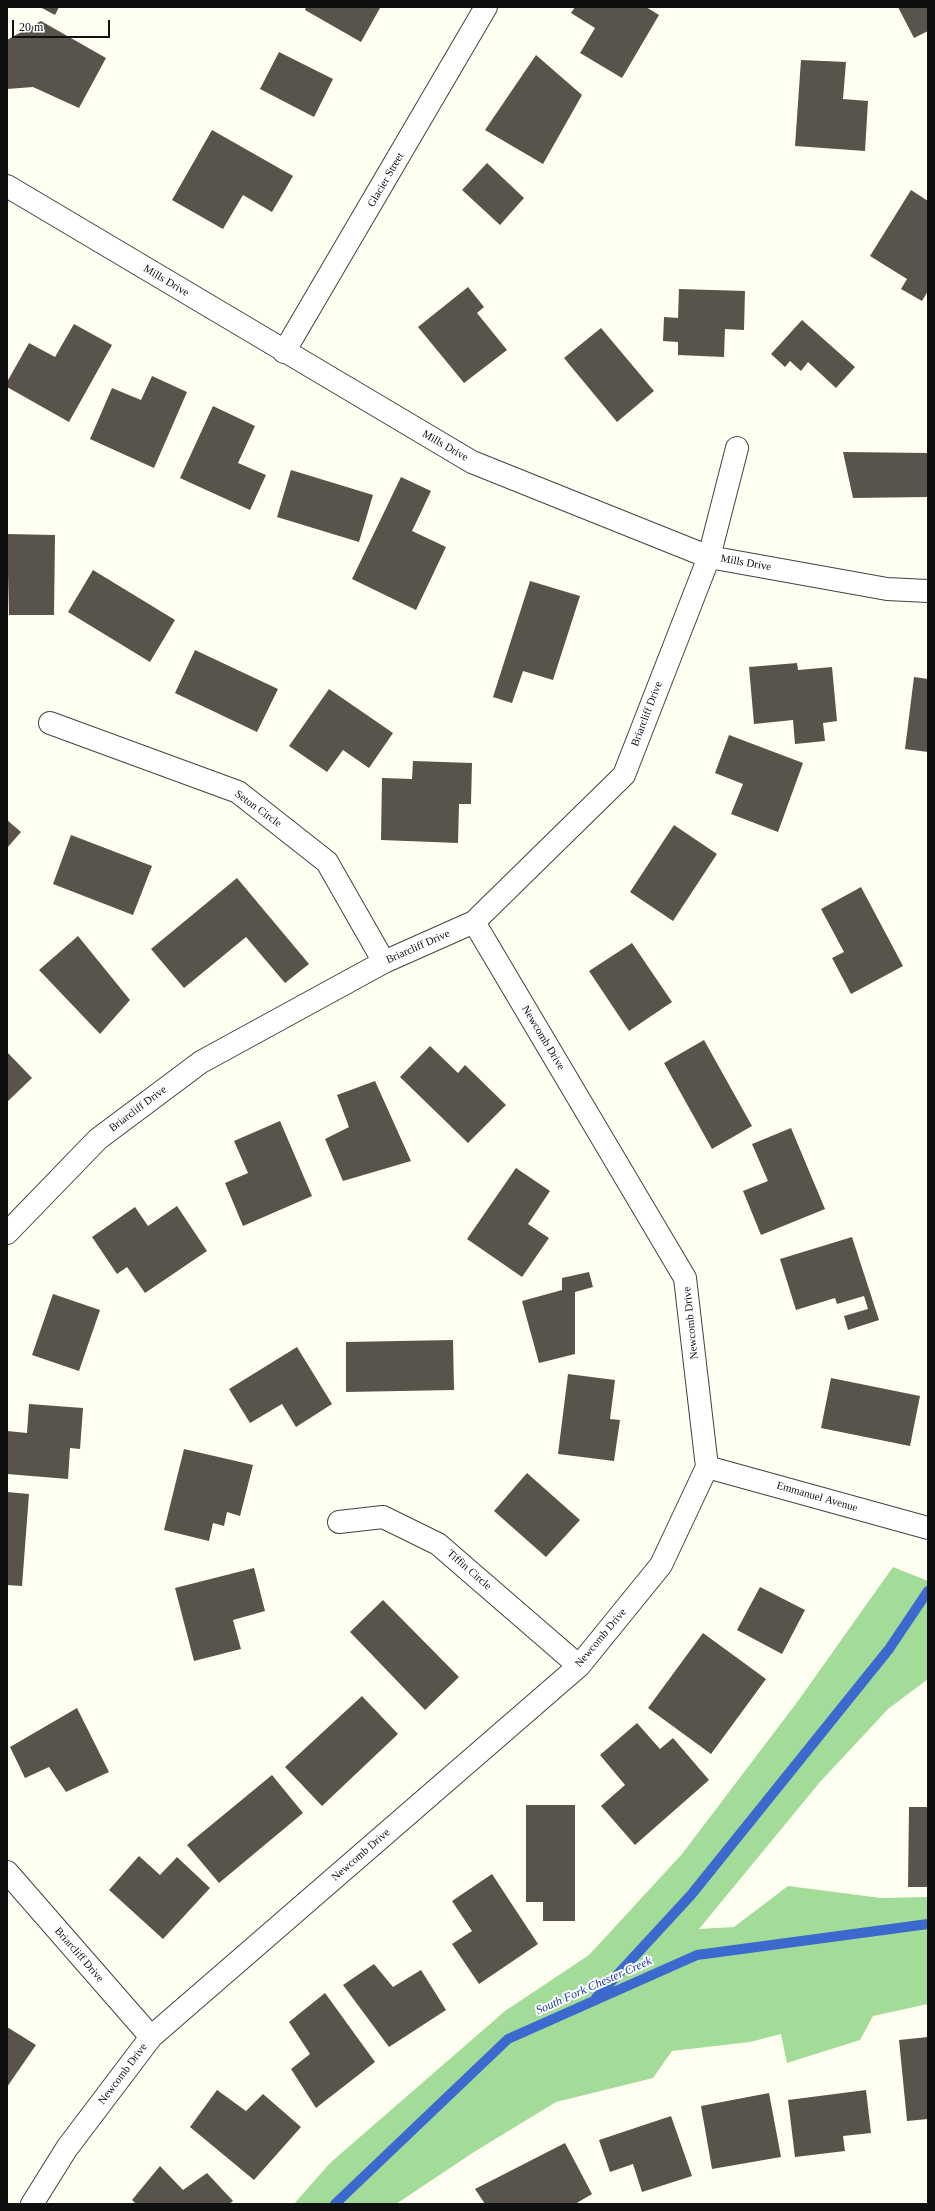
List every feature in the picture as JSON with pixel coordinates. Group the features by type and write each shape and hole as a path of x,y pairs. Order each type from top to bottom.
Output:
{"street":[{"name":"Glacier Street","path":"284,352 393,169 486,7"},
{"name":"Mills Drive","path":"7,186 284,352 472,462 709,557 887,589 928,591"},
{"name":"Briarcliff Drive","path":"7,1234 98,1139 201,1062 384,962 474,922 624,776 709,557 737,448"},
{"name":"Seton Circle","path":"50,723 238,792 327,862 384,962"},
{"name":"Newcomb Drive","path":"32,2204 67,2148 151,2037 579,1666 662,1565 707,1467 685,1278 474,922"},
{"name":"Emmanuel Avenue","path":"707,1467 928,1528"},
{"name":"Tiffin Circle","path":"339,1522 383,1517 438,1544 579,1666"},
{"name":"Briarcliff Drive","path":"7,1872 151,2037"}],"green space":[{"path":"893,1567 928,1581 928,1679 888,1709 820,1782 699,1929 734,1927 788,1886 881,1898 928,1897 928,2004 873,2016 860,2040 787,2063 781,2034 750,2042 672,2051 653,2078 556,2102 474,2152 396,2204 294,2204 330,2163 505,2011 589,1955 682,1854 798,1701"}],"building":[{"path":"40,7 59,7 55,15"},
{"path":"306,7 380,8 361,42 305,10"},
{"path":"575,7 646,7 659,15 622,78 580,53 595,28 571,13"},
{"path":"898,7 928,7 928,31 914,38"},
{"path":"41,21 106,58 79,108 33,87 7,89 7,40"},
{"path":"279,52 333,79 314,117 260,89"},
{"path":"536,55 582,95 543,164 485,130"},
{"path":"801,60 846,62 843,99 868,101 865,151 795,146"},
{"path":"212,130 293,176 272,212 243,195 223,229 172,200"},
{"path":"487,163 524,198 500,225 462,190"},
{"path":"911,190 928,201 928,291 922,301 901,289 907,279 870,256"},
{"path":"468,287 484,307 477,313 507,350 464,383 418,327"},
{"path":"679,289 745,291 744,330 725,329 724,357 678,355 678,342 663,341 664,317 678,318"},
{"path":"802,320 855,367 836,388 808,362 801,371 790,361 785,367 771,354"},
{"path":"74,324 112,345 69,422 7,387 7,382 29,343 55,357"},
{"path":"601,328 654,391 617,422 564,358"},
{"path":"152,376 187,392 154,468 90,439 112,388 141,400"},
{"path":"213,406 255,426 238,463 266,475 250,510 180,478"},
{"path":"843,452 928,453 928,497 853,498"},
{"path":"291,470 373,495 359,542 277,517"},
{"path":"401,477 431,491 412,531 446,547 416,610 352,579"},
{"path":"7,534 55,535 54,615 9,615"},
{"path":"93,570 175,620 150,662 68,612"},
{"path":"530,581 580,596 553,680 523,671 512,703 493,697"},
{"path":"195,650 278,689 257,732 175,693"},
{"path":"797,663 798,670 832,667 837,721 823,723 825,741 795,744 793,720 754,724 749,667"},
{"path":"914,677 928,679 928,752 905,749"},
{"path":"329,689 393,733 369,768 343,750 327,772 289,746"},
{"path":"729,735 803,763 778,832 731,814 743,784 715,773"},
{"path":"413,761 472,763 471,804 459,804 458,843 381,840 382,778 412,779"},
{"path":"7,820 21,832 7,848"},
{"path":"674,825 717,854 673,921 630,892"},
{"path":"71,835 152,866 133,915 53,884"},
{"path":"237,878 309,964 285,983 246,937 184,988 151,949"},
{"path":"861,887 903,966 851,994 832,958 844,952 821,909"},
{"path":"78,936 130,1000 100,1034 39,970"},
{"path":"632,943 672,1002 629,1031 589,971"},
{"path":"704,1040 752,1126 712,1149 664,1063"},
{"path":"430,1046 458,1073 465,1065 506,1105 468,1143 400,1077"},
{"path":"7,1052 32,1078 7,1102"},
{"path":"375,1081 411,1161 343,1181 325,1139 349,1127 337,1095"},
{"path":"280,1121 312,1196 243,1226 225,1183 248,1173 234,1141"},
{"path":"791,1128 825,1209 761,1235 743,1191 768,1181 752,1144"},
{"path":"516,1168 550,1191 528,1224 549,1238 522,1277 467,1239"},
{"path":"177,1206 207,1251 145,1293 127,1267 117,1274 92,1237 135,1207 148,1226"},
{"path":"852,1237 879,1320 848,1330 844,1316 868,1309 864,1296 837,1304 835,1298 796,1310 780,1259"},
{"path":"589,1272 593,1287 575,1292 575,1354 539,1363 522,1301 562,1290 562,1278"},
{"path":"53,1294 100,1310 79,1371 32,1355"},
{"path":"453,1340 454,1390 346,1392 346,1342"},
{"path":"297,1347 332,1404 296,1427 282,1404 250,1423 229,1389"},
{"path":"568,1374 615,1380 610,1419 620,1420 614,1461 558,1454"},
{"path":"831,1378 920,1396 910,1446 821,1428"},
{"path":"29,1404 83,1408 80,1449 70,1448 68,1479 7,1474 7,1431 27,1433"},
{"path":"184,1449 253,1465 240,1516 227,1512 224,1526 213,1523 209,1541 164,1530"},
{"path":"527,1473 580,1520 546,1557 494,1511"},
{"path":"7,1492 29,1494 22,1586 7,1585"},
{"path":"254,1568 265,1611 233,1620 241,1649 194,1661 175,1588"},
{"path":"760,1587 805,1610 782,1654 737,1630"},
{"path":"383,1600 459,1677 425,1710 350,1632"},
{"path":"703,1633 766,1679 711,1754 648,1708"},
{"path":"362,1696 398,1734 322,1806 285,1767"},
{"path":"77,1708 109,1772 66,1792 49,1767 25,1778 10,1747"},
{"path":"637,1723 660,1749 673,1738 709,1780 635,1845 601,1806 625,1785 600,1755"},
{"path":"272,1775 303,1813 219,1883 187,1845"},
{"path":"526,1805 575,1805 575,1921 543,1921 543,1902 526,1902"},
{"path":"909,1807 928,1807 928,1887 908,1887"},
{"path":"139,1856 160,1875 177,1857 210,1888 163,1939 109,1890"},
{"path":"492,1874 538,1944 479,1984 452,1944 472,1931 452,1901"},
{"path":"374,1964 393,1987 421,1970 446,2010 389,2047 343,1985"},
{"path":"325,1993 375,2062 316,2108 291,2069 310,2054 289,2022"},
{"path":"7,2027 36,2045 7,2087"},
{"path":"928,2037 928,2119 907,2121 899,2040"},
{"path":"217,2090 246,2111 263,2094 301,2127 254,2180 190,2127"},
{"path":"866,2090 871,2133 843,2136 845,2151 795,2157 788,2100"},
{"path":"769,2093 781,2157 712,2169 701,2106"},
{"path":"671,2116 692,2176 642,2192 633,2164 610,2172 599,2140"},
{"path":"565,2143 592,2194 575,2204 485,2204 475,2189"},
{"path":"160,2166 183,2190 207,2173 233,2201 229,2204 136,2204 132,2200"}],"waterway":[{"path":"596,1998 691,1895 889,1649 928,1591"},
{"name":"South Fork Chester Creek","path":"335,2204 508,2039 697,1955 928,1924"}]}
